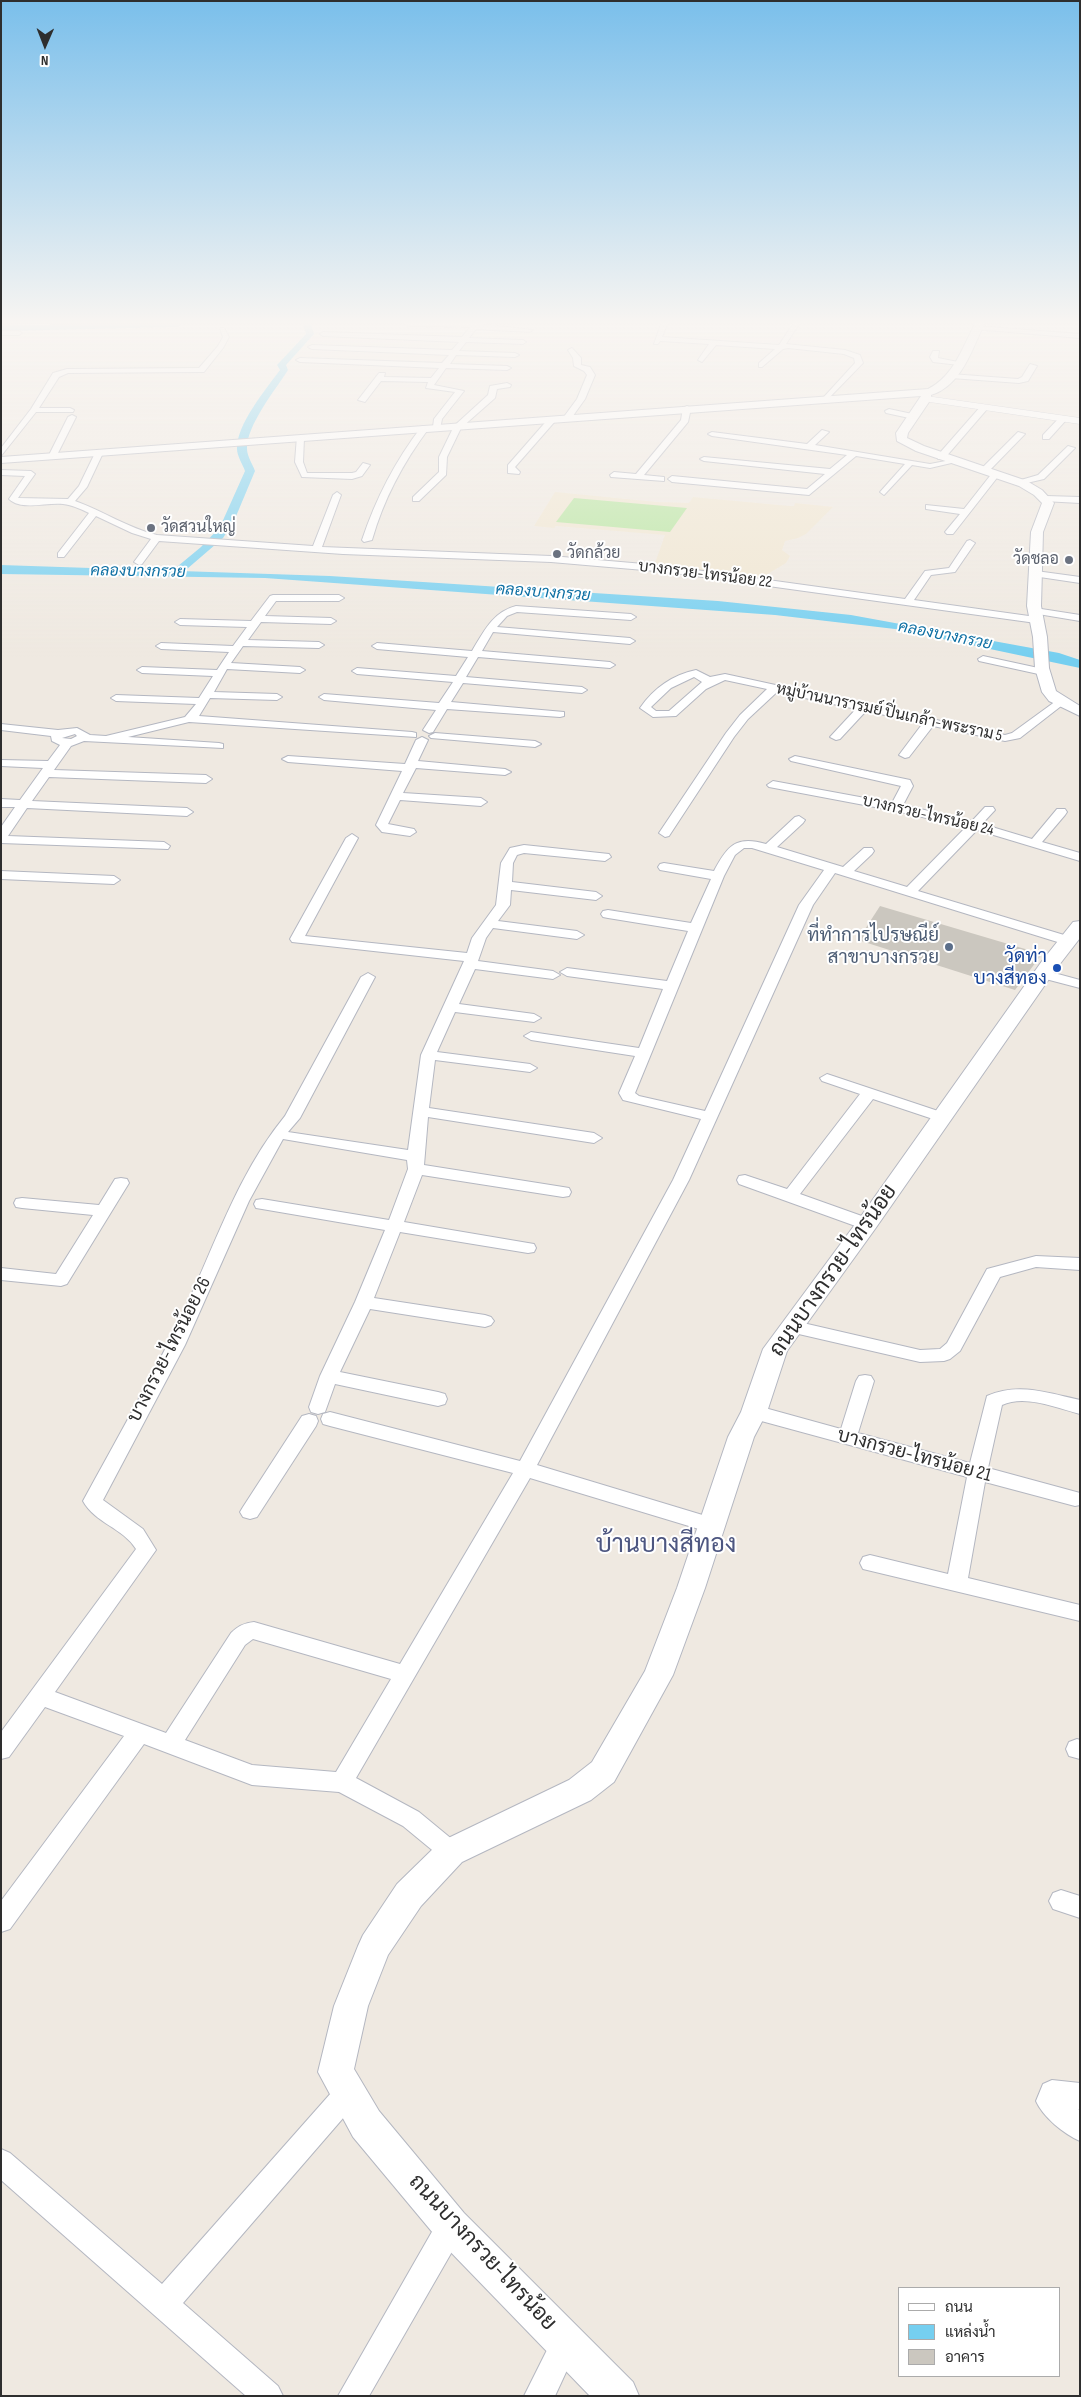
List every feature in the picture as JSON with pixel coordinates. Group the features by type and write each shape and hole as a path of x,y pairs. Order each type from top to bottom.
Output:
{"main road":[{"path":"1,460 59,459 99,453 294,436"},
{"path":"902,436 901,439 910,445 1018,482 1046,499 1048,506 1038,532 1036,574 1036,615 1040,637 1042,670 1049,692 1060,703 1080,712"},
{"name":"ถนนบางกรวย-ไทรน้อย","path":"619,2396 451,2226 366,2124 336,2072 351,2006 375,1946 409,1895 450,1852 580,1790 603,1772 658,1675 691,1588 741,1437 754,1412 775,1349 790,1326 867,1224 1043,974 1074,934"}],"street":[{"path":"1,454 15,436"},
{"path":"59,459 65,436"},
{"path":"294,436 301,471 305,475 352,476 359,474 366,465"},
{"path":"367,540 379,503 391,477 419,436"},
{"path":"416,499 443,473 443,457 455,436"},
{"path":"516,472 511,471 511,467 538,436"},
{"path":"638,477 672,436"},
{"path":"726,436 935,466 956,462"},
{"path":"808,447 821,436"},
{"path":"941,457 960,436"},
{"path":"950,532 966,512 991,472 1020,436"},
{"path":"1018,482 1041,477 1071,448"},
{"path":"70,502 82,487 99,453"},
{"path":"672,479 812,492 831,472 854,453"},
{"path":"704,459 831,472"},
{"path":"884,492 912,462"},
{"name":"บางกรวย-ไทรน้อย 22","path":"2,473 28,473 31,475 13,499 15,500 70,502 95,511 134,533 157,538 343,551 480,555 659,568 722,575 908,602 1080,618"},
{"path":"614,475 661,479"},
{"path":"318,549 337,495"},
{"path":"1046,499 1080,500"},
{"path":"929,506 966,512"},
{"path":"62,555 95,511"},
{"path":"139,562 157,538"},
{"path":"908,602 928,573 952,570 970,543"},
{"path":"334,564 343,551"},
{"path":"1036,574 1080,580"},
{"path":"189,719 195,714 222,670 272,598 339,598"},
{"path":"410,832 386,828 382,825 424,735 490,629 503,614 516,609 630,617"},
{"path":"180,622 331,621"},
{"path":"490,629 630,641"},
{"path":"161,646 319,645"},
{"path":"377,646 610,665"},
{"path":"983,659 1042,670"},
{"path":"142,670 300,670"},
{"path":"357,671 582,690"},
{"path":"696,673 708,681 672,714 653,714 645,708 649,701 680,677 696,673"},
{"name":"หมู่บ้านนารารมย์ ปิ่นเกล้า-พระราม 5","path":"708,681 725,677 929,723 1006,738 1016,736 1060,703"},
{"path":"665,833 739,723 774,689"},
{"path":"324,697 560,714"},
{"path":"116,698 277,698"},
{"path":"836,737 863,708"},
{"path":"103,740 189,719 535,744"},
{"path":"905,755 929,723"},
{"path":"1,727 63,738 219,746"},
{"path":"1,837 49,769 63,738"},
{"path":"288,759 505,772"},
{"path":"795,759 906,782 907,786 896,807"},
{"path":"1,763 49,769 206,779"},
{"name":"บางกรวย-ไทรน้อย 24","path":"773,785 896,807 973,825 1080,858"},
{"path":"396,796 481,802"},
{"path":"1,802 187,812"},
{"path":"910,892 989,810"},
{"path":"1034,844 1061,812"},
{"path":"768,848 799,820"},
{"path":"1,837 164,846"},
{"path":"352,838 297,938 471,962 670,986"},
{"path":"709,1116 634,1100 628,1097 627,1093 670,986 718,876 733,848 739,845 753,844 910,892 1074,934"},
{"path":"250,1512 319,1416 329,1376 364,1302 396,1226 415,1163 428,1054 471,962 479,938 503,905 507,863 511,854 518,849 605,857"},
{"path":"342,1782 525,1469 680,1180 806,905 838,870 868,850"},
{"path":"664,867 718,876"},
{"path":"1,875 114,880"},
{"path":"505,885 596,896"},
{"path":"608,914 695,928"},
{"path":"489,924 577,934"},
{"path":"1043,974 1080,984"},
{"name":"บางกรวย-ไทรน้อย 26","path":"1,1750 146,1550 135,1532 101,1512 93,1501 202,1292 222,1242 277,1133 292,1118 368,977"},
{"path":"449,1007 534,1018"},
{"path":"531,1036 642,1053"},
{"path":"428,1054 530,1068"},
{"path":"827,1078 942,1116"},
{"path":"790,1196 870,1092"},
{"path":"421,1111 594,1138"},
{"path":"289,1137 562,1192"},
{"path":"745,1180 867,1224"},
{"path":"1,1274 61,1280 121,1183"},
{"path":"22,1203 105,1211"},
{"path":"262,1204 528,1248"},
{"path":"790,1326 920,1356 944,1355 954,1347 993,1272 1026,1261 1045,1259 1080,1264"},
{"path":"364,1302 485,1321"},
{"path":"329,1376 438,1399"},
{"path":"847,1438 865,1381"},
{"path":"957,1582 977,1473 994,1401 1003,1395 1026,1396 1080,1407"},
{"name":"บางกรวย-ไทรน้อย 21","path":"754,1412 1075,1499"},
{"path":"319,1416 525,1469 712,1525"},
{"path":"870,1563 957,1582 1080,1613"},
{"path":"170,1745 238,1639 247,1631 254,1630 406,1674"},
{"path":"41,1696 252,1776 342,1782 411,1818 450,1852"},
{"path":"1,1921 139,1733"},
{"path":"163,2304 348,2093"},
{"path":"1080,2096 1052,2094 1049,2101 1080,2128"},
{"path":"1,2162 268,2396"},
{"path":"353,2396 451,2226"},
{"path":"539,2396 566,2342"}],"shaded area":[{"path":"555,492 657,502 689,503 693,497 789,506 794,506 795,503 833,507 806,534 785,541 782,550 790,556 786,563 761,578 654,566 665,535 556,526 554,528 534,526"}],"green space":[{"path":"574,498 687,508 670,532 556,522"}],"water":[{"name":"คลองบางกรวย","path":"1,565 330,576 718,601 851,615 1059,653 1080,660 1080,668 895,629 775,615 265,578 1,574"}],"building":[{"name":"ที่ทำการไปรษณีย์ สาขาบางกรวย","path":"880,906 1042,954 1015,990 858,940"}],"waterway":[{"name":"คลองบางกรวย","path":"176,573 212,543 229,521 250,471 242,449 245,436"}],"place":[{"name":"วัดสวนใหญ่","path":"151,528"},
{"name":"วัดกล้วย","path":"557,554"},
{"name":"วัดชลอ","path":"1069,560"},
{"name":"ที่ทำการไปรษณีย์ สาขาบางกรวย","path":"949,947"},
{"name":"วัดท่า บางสีทอง","path":"1057,968"}],"district":[{"name":"บ้านบางสีทอง","path":"666,1546"}]}
